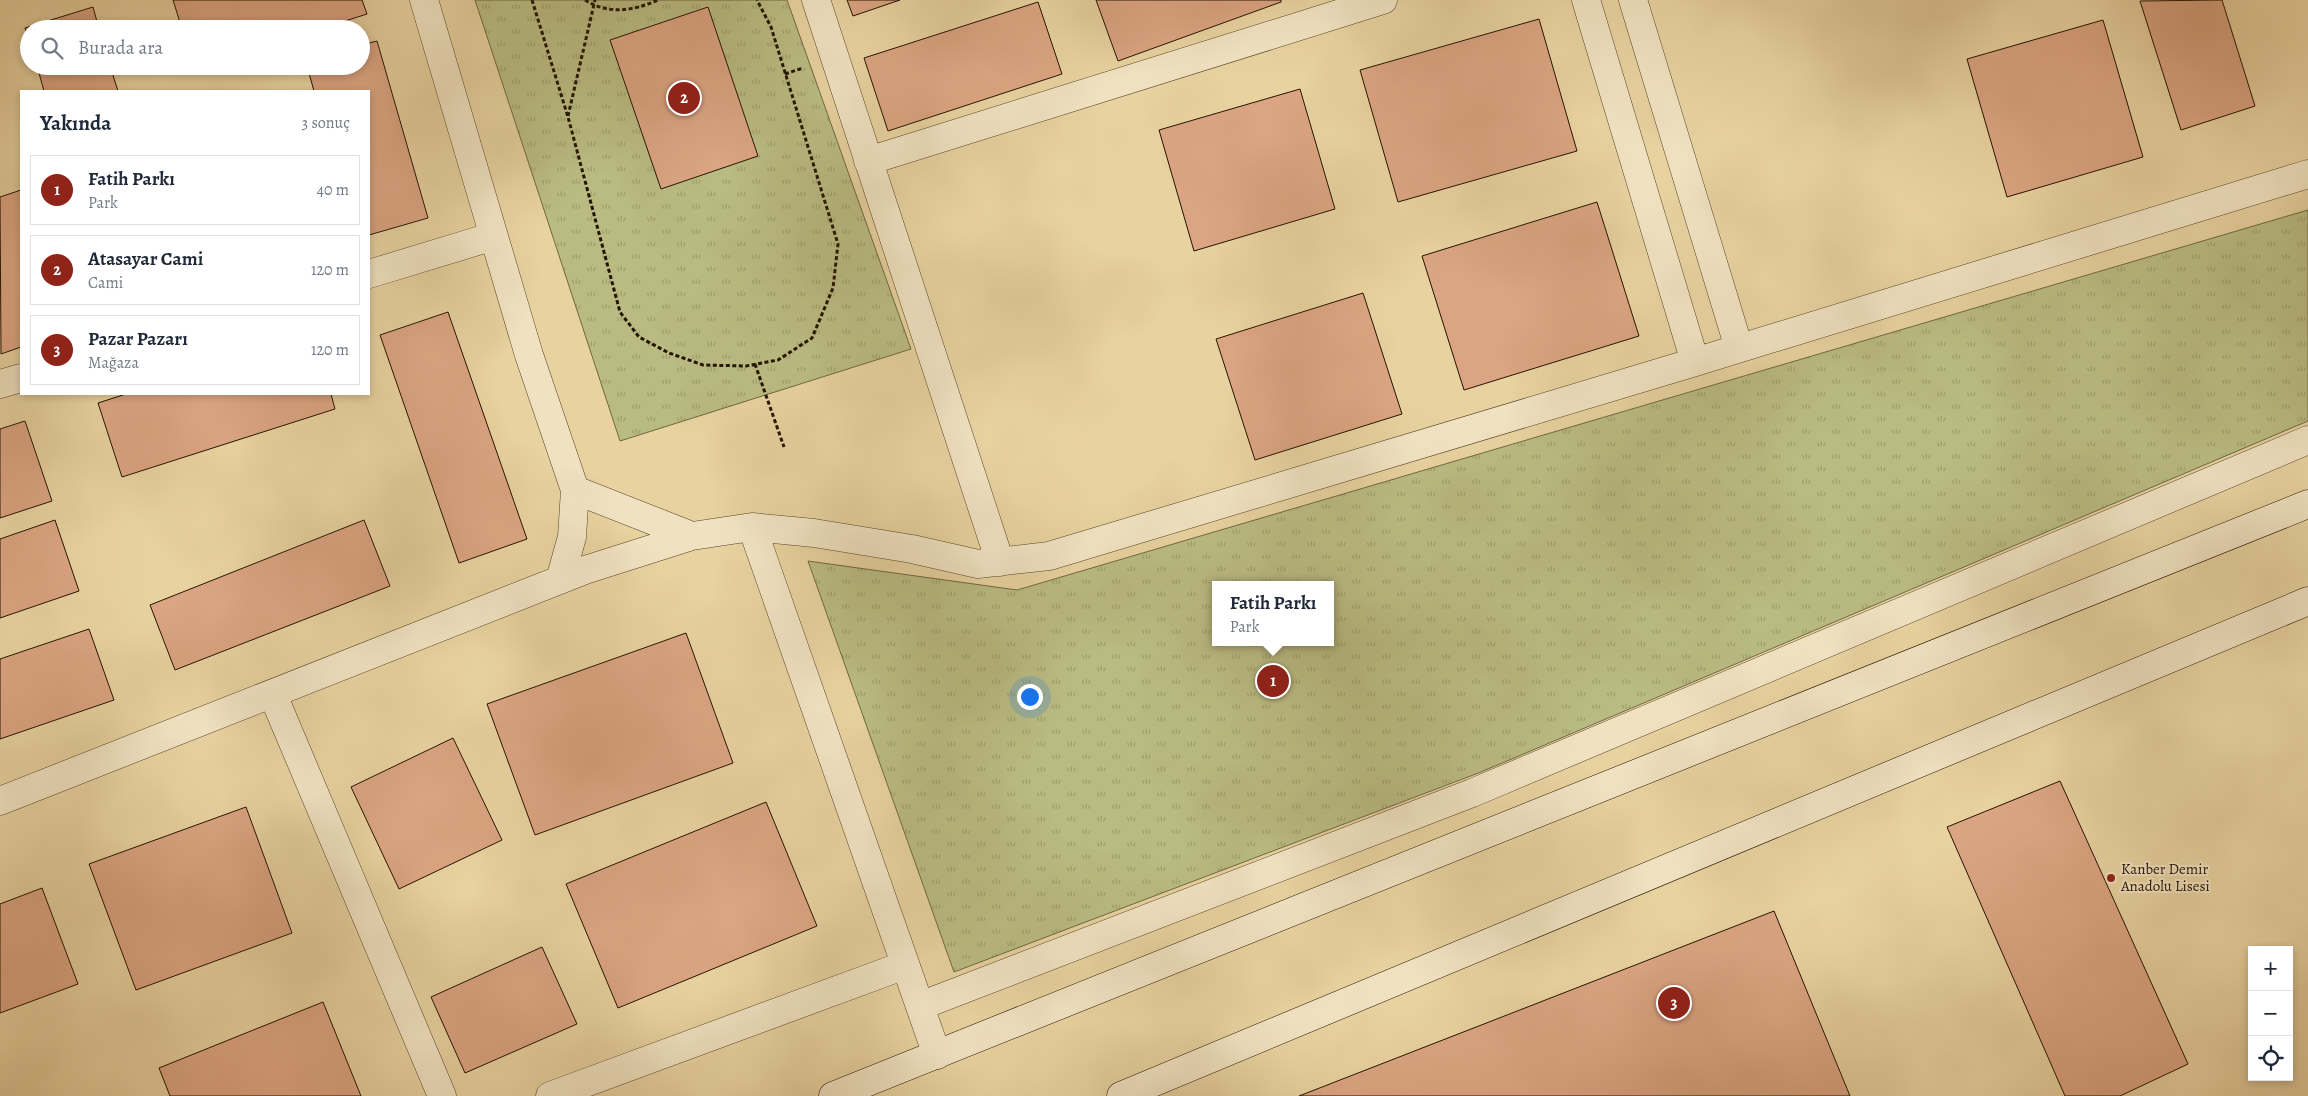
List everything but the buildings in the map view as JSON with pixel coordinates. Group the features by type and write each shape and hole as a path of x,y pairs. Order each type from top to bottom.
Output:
{"street":[{"path":"424,0 529,355 575,490 572,536 560,580"},
{"path":"816,0 1000,562"},
{"path":"868,161 1383,0"},
{"path":"1586,0 1695,362"},
{"path":"1633,0 1739,348"},
{"path":"0,800 273,695 560,580 692,536 752,527 814,533 912,549 978,564 1049,556 1695,362 2308,174"},
{"path":"370,274 494,236"},
{"path":"0,384 20,378"},
{"path":"920,1006 1472,793 2308,440"},
{"path":"575,490 692,536"},
{"path":"833,1096 2308,504"},
{"path":"752,527 937,1055"},
{"path":"1121,1096 2308,601"},
{"path":"273,695 442,1096"},
{"path":"550,1096 905,964"}],"path":[{"path":"532,0 568,117 620,312 639,337 669,353 703,365 746,366 778,360 812,338 833,288 838,244 771,27 757,0"},
{"path":"585,0 593,5 616,11 640,8 658,0"},
{"path":"568,117 595,0"},
{"path":"756,364 784,446"}],"green space":[{"path":"475,0 787,0 911,349 620,441"},
{"path":"2308,210 2308,421 1481,772 954,972 808,561 1017,590"}],"place":[{"name":"Atasayar Cami","path":"684,98"},
{"name":"Fatih Parkı","path":"1273,681"},
{"name":"Kanber Demir Anadolu Lisesi","path":"2111,878"},
{"name":"Pazar Pazarı","path":"1674,1003"}]}
